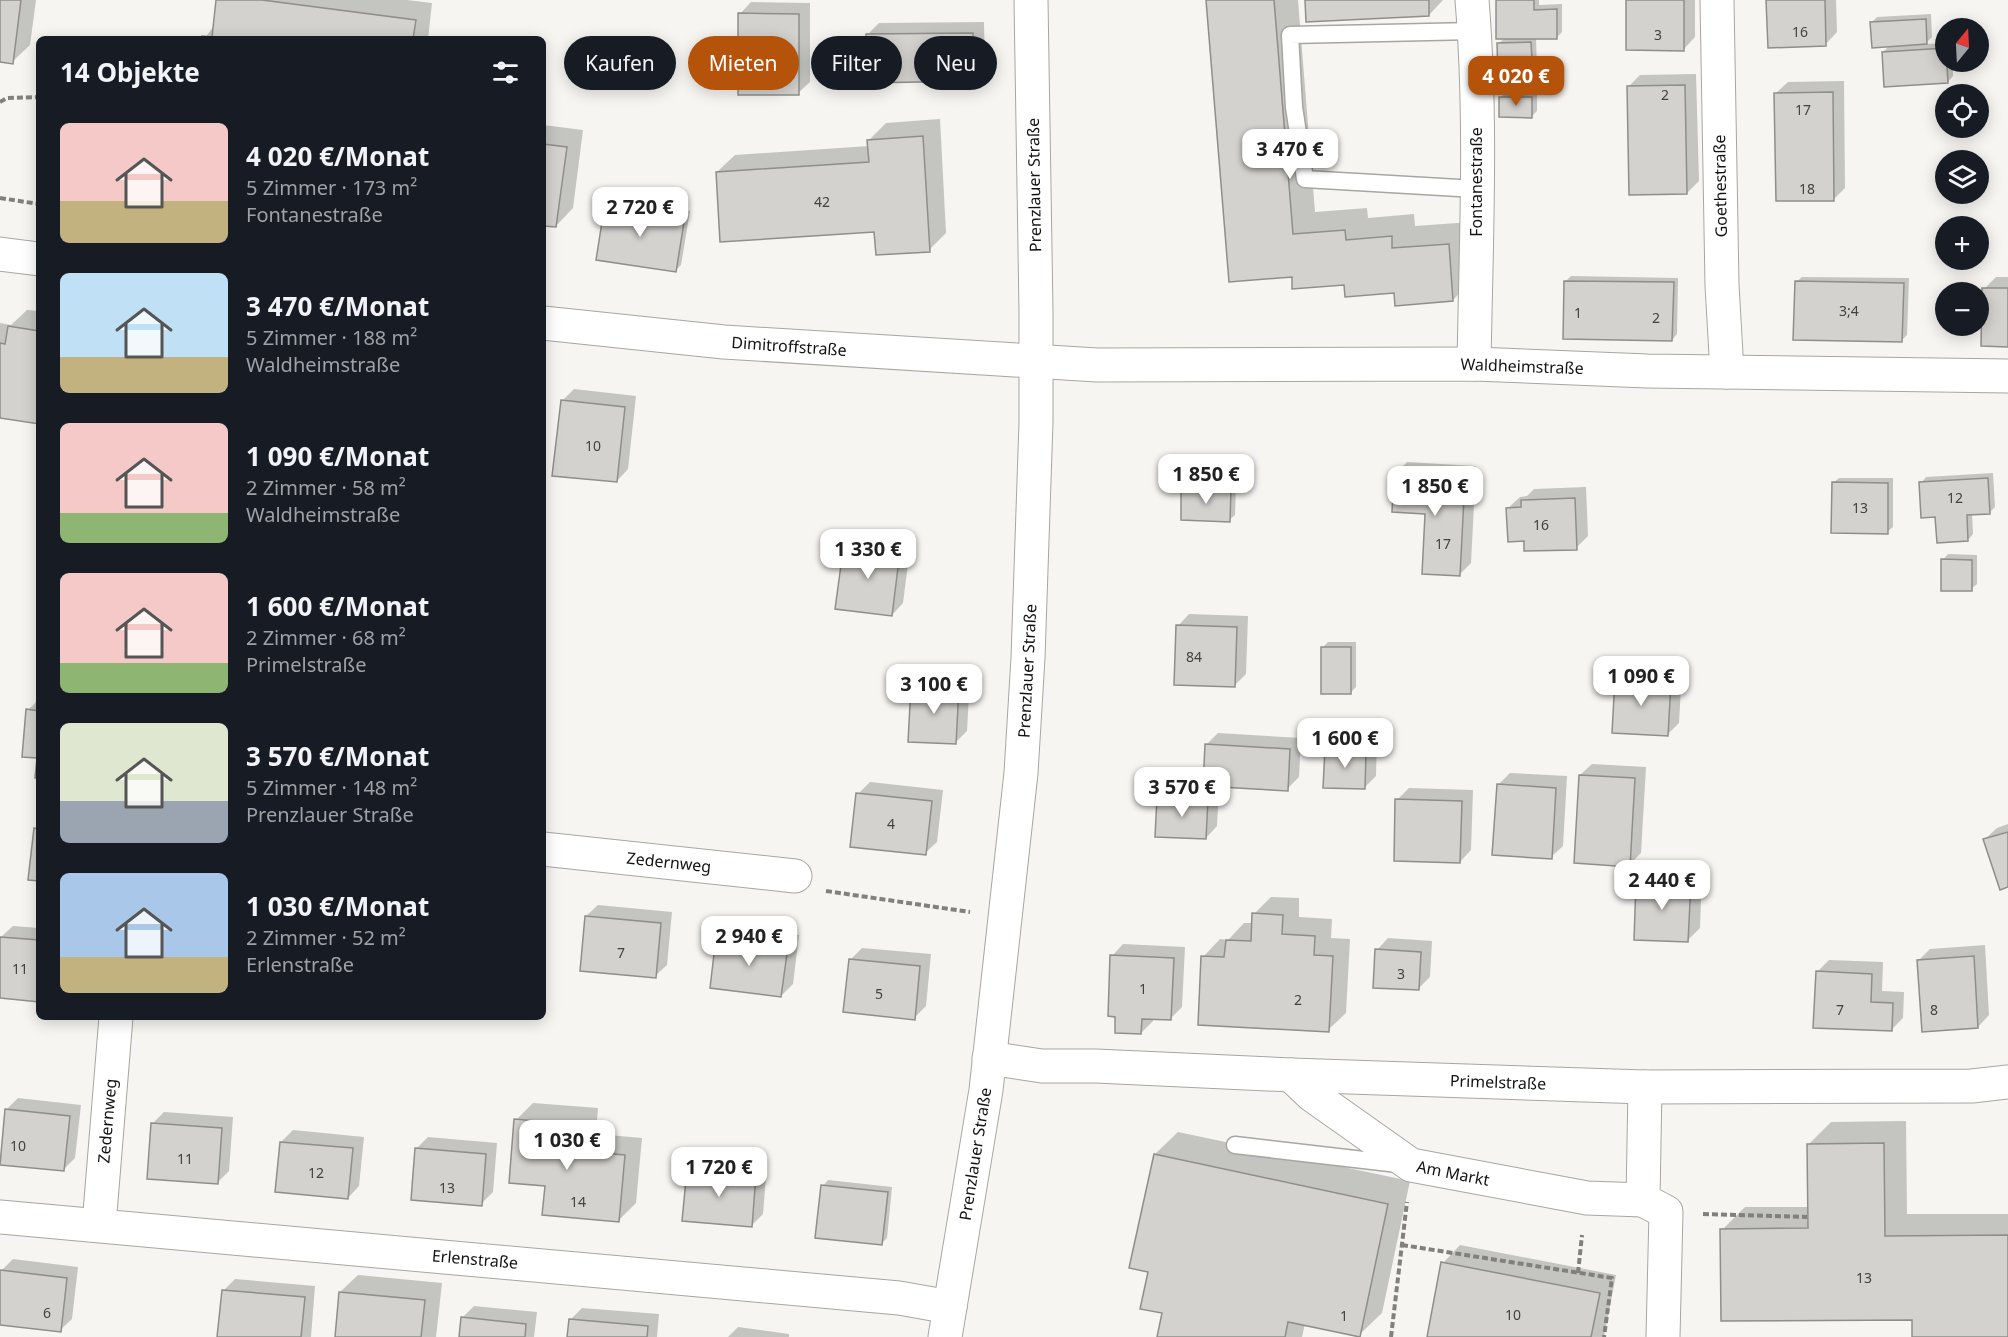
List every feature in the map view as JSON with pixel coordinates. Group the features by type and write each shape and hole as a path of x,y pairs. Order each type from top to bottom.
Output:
{"street":[{"name":"Prenzlauer Straße","path":"947,1322 990,1058 1023,750 1036,422 1031,0"},
{"name":"Goethestraße","path":"1717,0 1722,285 1727,372"},
{"name":"Fontanestraße","path":"1473,16 1476,189 1474,364"},
{"path":"0,254 36,259"},
{"name":"Dimitroffstraße","path":"546,323 724,342 1035,362"},
{"name":"Waldheimstraße","path":"1035,362 1222,366 1474,364 1727,372 2008,376"},
{"name":"Zedernweg","path":"546,849 795,876"},
{"name":"Zedernweg","path":"99,1225 116,1020"},
{"name":"Primelstraße","path":"990,1058 1042,1066 1096,1066 1645,1087 1972,1086 2008,1082"},
{"name":"Am Markt","path":"1291,1075 1312,1095 1411,1165 1587,1198 1654,1206"},
{"path":"1645,1087 1663,1337"},
{"name":"Erlenstraße","path":"0,1217 899,1298 947,1322"}],"lane":[{"path":"1473,16 1290,35 1294,107 1305,179 1476,189"},
{"path":"1235,1145 1411,1165"}],"path":[{"path":"0,102 7,98 36,97"},
{"path":"0,198 36,204"},
{"path":"795,876 818,890 961,910"},
{"path":"1391,1337 1411,1165"},
{"path":"1654,1206 1807,1217"},
{"path":"1402,1245 1612,1278 1604,1337"}],"building":[{"path":"0,0 21,0 13,64 0,62"},
{"path":"216,0 262,0 416,20 413,36 212,36"},
{"path":"1206,0 1274,0 1293,234 1345,230 1346,240 1392,236 1392,248 1449,244 1453,301 1395,306 1394,293 1345,297 1344,285 1292,289 1292,277 1229,282"},
{"path":"1305,0 1429,0 1429,16 1306,22"},
{"path":"1496,0 1534,0 1534,10 1557,9 1557,39 1496,39"},
{"path":"1626,0 1684,0 1684,51 1626,50"},
{"path":"1766,0 1825,0 1826,46 1768,48"},
{"path":"738,13 799,14 799,36 738,36"},
{"path":"1926,19 1927,44 1872,48 1870,22"},
{"path":"973,33 973,36 914,36 914,82 902,82 902,36 866,36 866,34"},
{"path":"1531,42 1533,77 1498,78 1497,43"},
{"path":"1935,49 1935,72 1947,72 1948,83 1884,87 1882,52"},
{"path":"1685,85 1687,194 1629,195 1627,86"},
{"path":"738,90 799,90 799,95 738,95"},
{"path":"1833,92 1834,201 1776,201 1774,93"},
{"path":"1499,97 1532,97 1532,118 1499,117"},
{"path":"923,136 930,252 876,255 874,232 720,242 716,172 869,162 867,140"},
{"path":"546,144 567,147 556,227 546,226"},
{"path":"605,203 685,216 676,272 596,260"},
{"path":"1564,281 1674,282 1672,341 1563,339"},
{"path":"1795,281 1904,283 1902,342 1793,340"},
{"path":"1989,288 2008,288 2008,347 1981,346 1981,336 1989,336"},
{"path":"8,326 36,331 36,424 0,418 0,343 5,344"},
{"path":"561,400 625,407 617,482 552,476"},
{"path":"1394,473 1465,477 1460,576 1422,574 1425,514 1392,512"},
{"path":"1988,478 1990,514 1967,515 1968,541 1937,543 1935,517 1921,518 1919,482"},
{"path":"1832,482 1888,483 1888,534 1831,533"},
{"path":"1181,488 1231,489 1230,522 1181,520"},
{"path":"1575,498 1577,550 1524,551 1524,541 1508,542 1506,508 1521,507 1521,500"},
{"path":"844,543 900,551 892,616 835,609"},
{"path":"1941,559 1972,560 1972,591 1941,591"},
{"path":"1176,625 1237,627 1235,687 1174,685"},
{"path":"1321,647 1351,647 1351,694 1321,694"},
{"path":"1615,678 1671,682 1668,736 1612,733"},
{"path":"911,686 959,688 956,744 908,742"},
{"path":"26,709 36,711 36,758 22,757"},
{"path":"1205,744 1290,749 1288,791 1203,786"},
{"path":"1325,748 1366,750 1365,789 1323,788"},
{"path":"1579,775 1635,778 1630,867 1574,863"},
{"path":"1497,784 1556,788 1552,859 1492,855"},
{"path":"856,793 932,801 926,855 850,847"},
{"path":"1157,797 1208,799 1206,839 1155,837"},
{"path":"1395,799 1462,801 1460,863 1394,861"},
{"path":"34,828 36,828 36,881 28,880"},
{"path":"2008,832 2008,887 2000,890 1983,839"},
{"path":"1636,881 1691,882 1688,942 1634,940"},
{"path":"1252,913 1283,915 1282,934 1315,936 1314,955 1333,956 1329,1032 1198,1025 1201,956 1224,957 1226,940 1251,941"},
{"path":"585,916 661,923 656,978 580,971"},
{"path":"0,937 36,940 36,1002 0,998"},
{"path":"716,937 788,946 781,997 710,988"},
{"path":"1375,949 1421,952 1419,990 1373,988"},
{"path":"1110,955 1174,958 1171,1020 1142,1019 1141,1034 1115,1033 1115,1017 1108,1016"},
{"path":"1974,956 1978,1028 1922,1032 1917,960"},
{"path":"849,959 920,966 915,1020 843,1012"},
{"path":"1816,971 1872,974 1871,1002 1893,1003 1892,1031 1813,1028"},
{"path":"5,1109 70,1116 64,1171 0,1165"},
{"path":"514,1119 581,1125 579,1151 625,1155 619,1222 542,1215 545,1186 509,1183"},
{"path":"151,1123 222,1128 218,1184 147,1179"},
{"path":"280,1142 353,1148 348,1199 275,1192"},
{"path":"1884,1143 1885,1236 2008,1235 2008,1337 1912,1337 1912,1320 1721,1321 1720,1229 1808,1228 1807,1144"},
{"path":"415,1148 486,1154 482,1206 411,1200"},
{"path":"1154,1154 1388,1204 1360,1337 1288,1322 1285,1337 1157,1337 1162,1313 1140,1309 1148,1272 1129,1268"},
{"path":"687,1169 756,1175 752,1227 682,1221"},
{"path":"821,1185 888,1192 882,1245 815,1238"},
{"path":"1441,1262 1600,1293 1591,1337 1427,1337"},
{"path":"0,1270 67,1278 61,1332 0,1325"},
{"path":"222,1290 305,1297 301,1337 217,1337"},
{"path":"339,1292 425,1300 421,1337 335,1337"},
{"path":"461,1317 526,1324 525,1337 459,1337"},
{"path":"569,1319 648,1326 647,1337 567,1337"}]}
